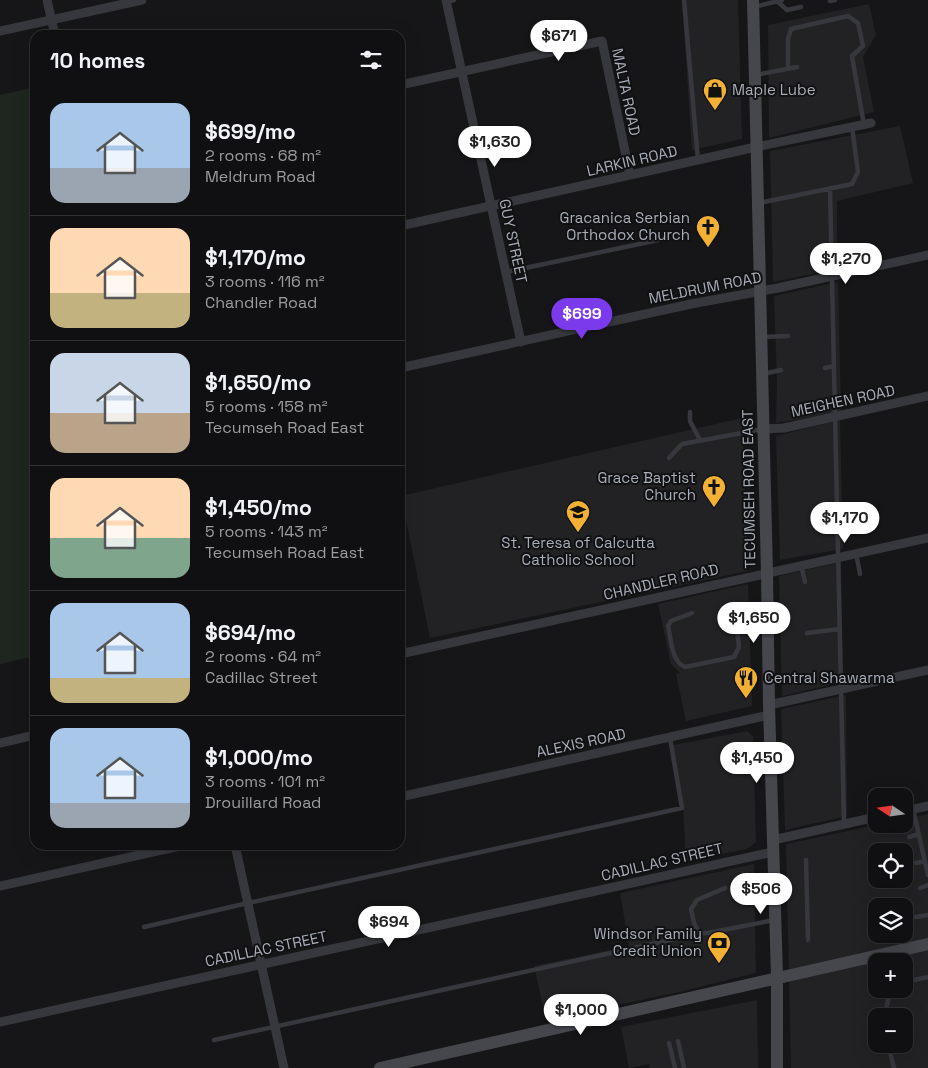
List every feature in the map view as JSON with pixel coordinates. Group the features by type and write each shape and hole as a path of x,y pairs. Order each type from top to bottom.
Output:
{"main road":[{"name":"TECUMSEH ROAD EAST","path":"753,4 777,978 777,1068"},
{"path":"898,953 928,944"},
{"path":"380,1068 777,978 868,961"}],"street":[{"path":"47,0 53,30"},
{"path":"0,31 142,0"},
{"name":"GUY STREET","path":"449,1 462,72 521,342"},
{"name":"MALTA ROAD","path":"405,84 602,41 630,175"},
{"name":"LARKIN ROAD","path":"405,225 868,124"},
{"name":"MELDRUM ROAD","path":"405,367 928,255"},
{"name":"MEIGHEN ROAD","path":"763,429 784,428 928,396"},
{"name":"CHANDLER ROAD","path":"405,653 928,538"},
{"name":"ALEXIS ROAD","path":"405,796 670,738 841,689 928,670"},
{"path":"0,743 30,737"},
{"path":"913,809 928,806"},
{"name":"CADILLAC STREET","path":"0,1022 773,846 868,819"},
{"path":"0,886 162,850"},
{"path":"236,850 284,1068"}],"lane":[{"path":"684,0 698,160"},
{"path":"753,4 780,1 787,10 801,7"},
{"path":"788,69 788,39 791,29 848,16 858,23 863,46 852,56 868,124"},
{"path":"754,76 797,67"},
{"path":"758,203 852,184 858,172 852,127"},
{"path":"830,188 844,825"},
{"path":"506,272 668,238"},
{"path":"826,315 833,314"},
{"path":"761,338 788,336"},
{"path":"825,368 834,366"},
{"path":"762,374 781,370"},
{"path":"690,412 690,421 700,440"},
{"path":"669,458 682,444 763,429"},
{"path":"829,462 836,461"},
{"path":"856,553 860,574"},
{"path":"801,566 805,582"},
{"path":"692,613 671,621 668,626 675,657 685,667 734,657 739,647 736,622"},
{"path":"807,633 840,629"},
{"path":"144,927 248,902 682,808 670,738"},
{"path":"913,821 919,834 928,875"},
{"path":"909,837 919,834"},
{"path":"806,860 808,940"},
{"path":"916,863 925,861"},
{"path":"920,888 928,885"},
{"path":"725,888 697,900 691,909 694,923 699,933 708,933 775,920"},
{"path":"916,917 928,915"},
{"path":"214,1040 684,937"},
{"path":"913,980 928,977"},
{"path":"678,1041 684,1068"},
{"path":"669,1043 675,1068"},
{"path":"890,1053 894,1068"}],"shaded area":[{"path":"682,0 738,0 742,139 692,150"},
{"path":"869,4 876,35 863,57 874,112 769,138 768,25"},
{"path":"30,88 30,657 0,664 0,95"},
{"path":"900,126 913,183 837,201 837,269 773,282 770,151"},
{"path":"838,282 841,412 776,423 777,382 774,296"},
{"name":"St. Teresa of Calcutta Catholic School","path":"742,418 748,571 430,638 405,516 405,495"},
{"path":"840,420 843,549 780,560 776,436"},
{"path":"841,562 843,682 782,696 779,576"},
{"path":"748,584 752,706 686,721 676,674 680,673 671,664 658,604"},
{"path":"846,695 847,816 785,830 781,709"},
{"path":"747,731 753,736 756,842 747,849 686,861 683,807 669,746"},
{"path":"928,814 928,1068 791,1068 786,844 868,827 868,833 913,833 913,817"},
{"path":"754,864 756,973 679,992 546,1020 534,966 629,946 620,893"},
{"path":"757,1000 758,1068 650,1068 649,1064 629,1068 621,1027"}],"place":[{"name":"Maple Lube","path":"715,111"},
{"name":"Gracanica Serbian Orthodox Church","path":"708,248"},
{"name":"Grace Baptist Church","path":"714,508"},
{"name":"St. Teresa of Calcutta Catholic School","path":"578,533"},
{"name":"Central Shawarma","path":"746,699"},
{"name":"Windsor Family Credit Union","path":"719,964"}]}
